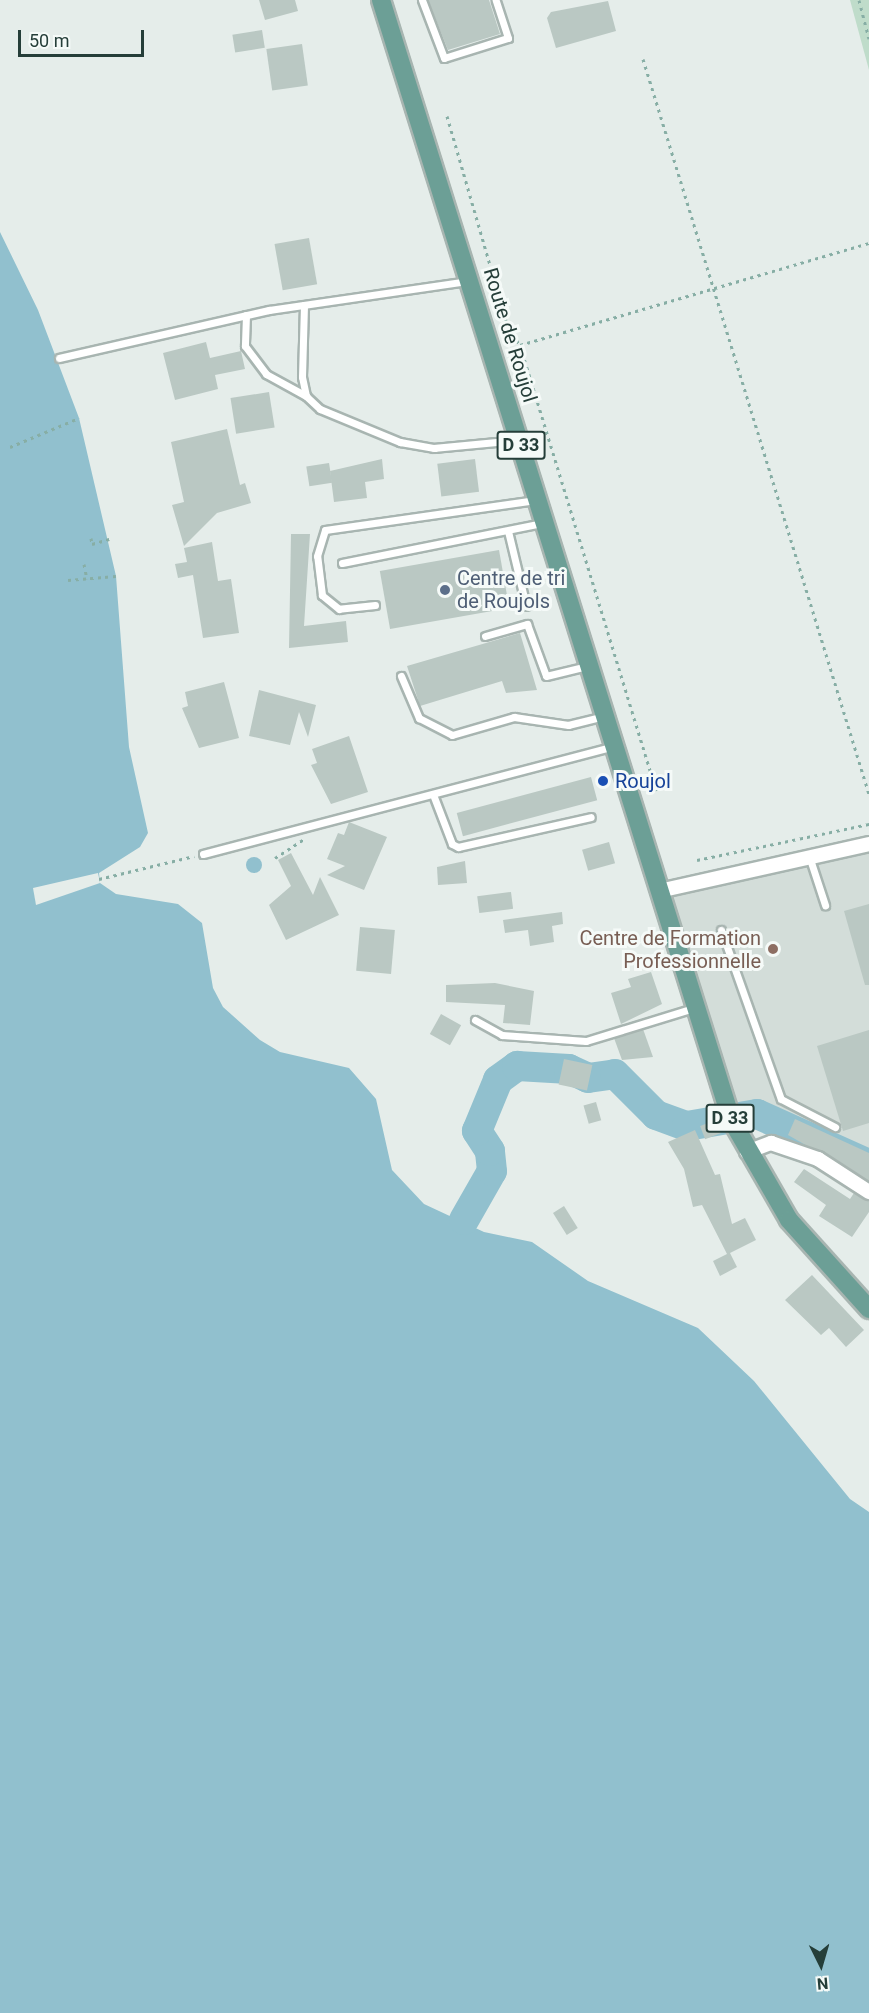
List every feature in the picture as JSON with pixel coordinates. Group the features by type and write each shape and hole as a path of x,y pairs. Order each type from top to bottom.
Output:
{"main road":[{"name":"Route de Roujol","path":"381,0 615,746 658,891"},
{"name":"D 33","path":"658,891 747,1152 789,1220 869,1309"}],"street":[{"path":"658,891 869,844"},
{"path":"747,1152 771,1143 818,1159 869,1192"}],"lane":[{"path":"422,0 444,58 508,38 496,0"},
{"path":"59,358 246,315 470,280"},
{"path":"304,305 306,396"},
{"path":"246,315 245,346 266,374 306,396 320,410 400,442 434,448 519,440"},
{"path":"375,605 339,609 322,595 317,556 325,530 538,500"},
{"path":"342,563 545,523"},
{"path":"508,531 526,606"},
{"path":"485,636 527,624 546,676 590,666"},
{"path":"402,676 419,718 452,735 514,717 568,725 605,716"},
{"path":"203,854 306,825 434,797 615,746"},
{"path":"434,797 452,844 458,847 591,817"},
{"path":"809,856 825,905"},
{"path":"721,930 781,1099 835,1127"},
{"path":"475,1020 502,1035 575,1042 696,1008"}],"path":[{"path":"860,0 869,39"},
{"path":"643,59 869,794"},
{"path":"447,116 508,328 520,345 656,791"},
{"path":"520,345 715,292 869,243"},
{"path":"10,447 79,418"},
{"path":"91,538 92,544 108,539"},
{"path":"84,564 87,579"},
{"path":"68,580 116,576"},
{"path":"697,860 869,824"},
{"path":"275,858 302,845 309,833 306,825"},
{"path":"99,879 203,854"}],"shaded area":[{"name":"Centre de Formation Professionnelle","path":"869,844 869,1164 757,1114 731,1119 659,891"}],"green space":[{"path":"850,0 869,0 869,70"}],"water":[{"path":"0,232 38,310 79,418 116,576 129,747 148,833 140,847 99,873 100,883 116,894 178,904 202,923 213,988 223,1007 260,1040 280,1052 349,1068 376,1099 392,1170 424,1204 484,1232 532,1242 588,1281 698,1328 754,1381 850,1499 869,1512 869,2013 0,2013"},
{"path":"254,857 262,865 254,873 246,865"}],"pier":[{"path":"98,873 100,883 36,905 33,888"}],"building":[{"path":"259,0 295,0 298,11 265,20"},
{"path":"428,0 489,0 500,34 448,50"},
{"path":"608,1 616,31 556,48 547,18 551,12"},
{"path":"262,30 265,48 235,52 232,35"},
{"path":"302,44 308,86 272,91 266,49"},
{"path":"309,238 317,284 283,290 275,244"},
{"path":"206,342 210,358 241,351 245,369 215,375 218,389 175,400 163,353"},
{"path":"269,392 275,428 236,434 230,398"},
{"path":"227,429 240,485 245,483 251,503 217,513 184,546 172,505 184,502 171,442"},
{"path":"382,459 384,479 365,482 367,498 334,502 330,471"},
{"path":"475,459 479,492 441,496 437,464"},
{"path":"329,463 332,483 309,486 306,467"},
{"path":"291,534 310,534 304,626 346,621 348,642 289,648"},
{"path":"212,542 218,581 231,579 239,633 203,638 193,575 178,578 175,564 187,562 184,548"},
{"name":"Centre de tri de Roujols","path":"499,550 509,608 390,629 380,571"},
{"path":"520,633 537,690 506,693 502,681 420,706 407,666"},
{"path":"224,682 239,738 199,748 182,708 188,706 185,692"},
{"path":"259,690 316,705 308,737 299,712 290,745 249,736"},
{"path":"349,736 368,792 331,804 311,765 317,763 312,749"},
{"path":"591,777 597,800 463,836 457,813"},
{"path":"349,822 387,837 364,890 327,875 345,866 327,859 338,833 344,835"},
{"path":"609,842 615,863 588,871 582,850"},
{"path":"291,853 313,895 320,877 339,915 286,940 269,905 291,886 278,860"},
{"path":"465,861 467,883 438,885 437,867"},
{"path":"511,892 513,909 479,913 477,896"},
{"path":"869,904 869,985 865,985 844,911"},
{"path":"562,912 563,924 552,926 554,942 530,946 528,930 505,933 503,920"},
{"path":"360,927 395,930 391,974 356,971"},
{"path":"651,972 662,1004 621,1024 611,993 631,987 628,979"},
{"path":"495,983 534,991 530,1025 503,1023 505,1005 446,1002 446,985"},
{"path":"441,1014 461,1025 450,1045 430,1034"},
{"path":"643,1029 653,1057 622,1060 614,1038"},
{"path":"869,1030 869,1123 843,1131 817,1046"},
{"path":"564,1059 592,1065 587,1090 559,1084"},
{"path":"596,1102 601,1120 589,1124 584,1106"},
{"path":"795,1119 869,1153 869,1181 788,1135"},
{"path":"716,1120 721,1133 705,1139 700,1126"},
{"path":"695,1130 715,1175 720,1174 732,1224 745,1218 756,1240 730,1253 737,1267 720,1276 713,1261 727,1254 702,1205 693,1207 684,1169 668,1142"},
{"path":"804,1169 850,1199 854,1193 869,1201 869,1212 852,1237 819,1216 826,1205 794,1182"},
{"path":"564,1206 578,1228 567,1235 553,1213"},
{"path":"812,1275 864,1330 846,1347 829,1328 821,1335 785,1300"}],"waterway":[{"path":"464,1220 492,1171 490,1151 477,1131 498,1080 517,1066 569,1069 588,1078 615,1074 656,1115 687,1126 757,1114 869,1164"}],"place":[{"name":"Centre de tri de Roujols","path":"445,590"},
{"name":"Roujol","path":"603,781"},
{"name":"Centre de Formation Professionnelle","path":"773,949"}]}
